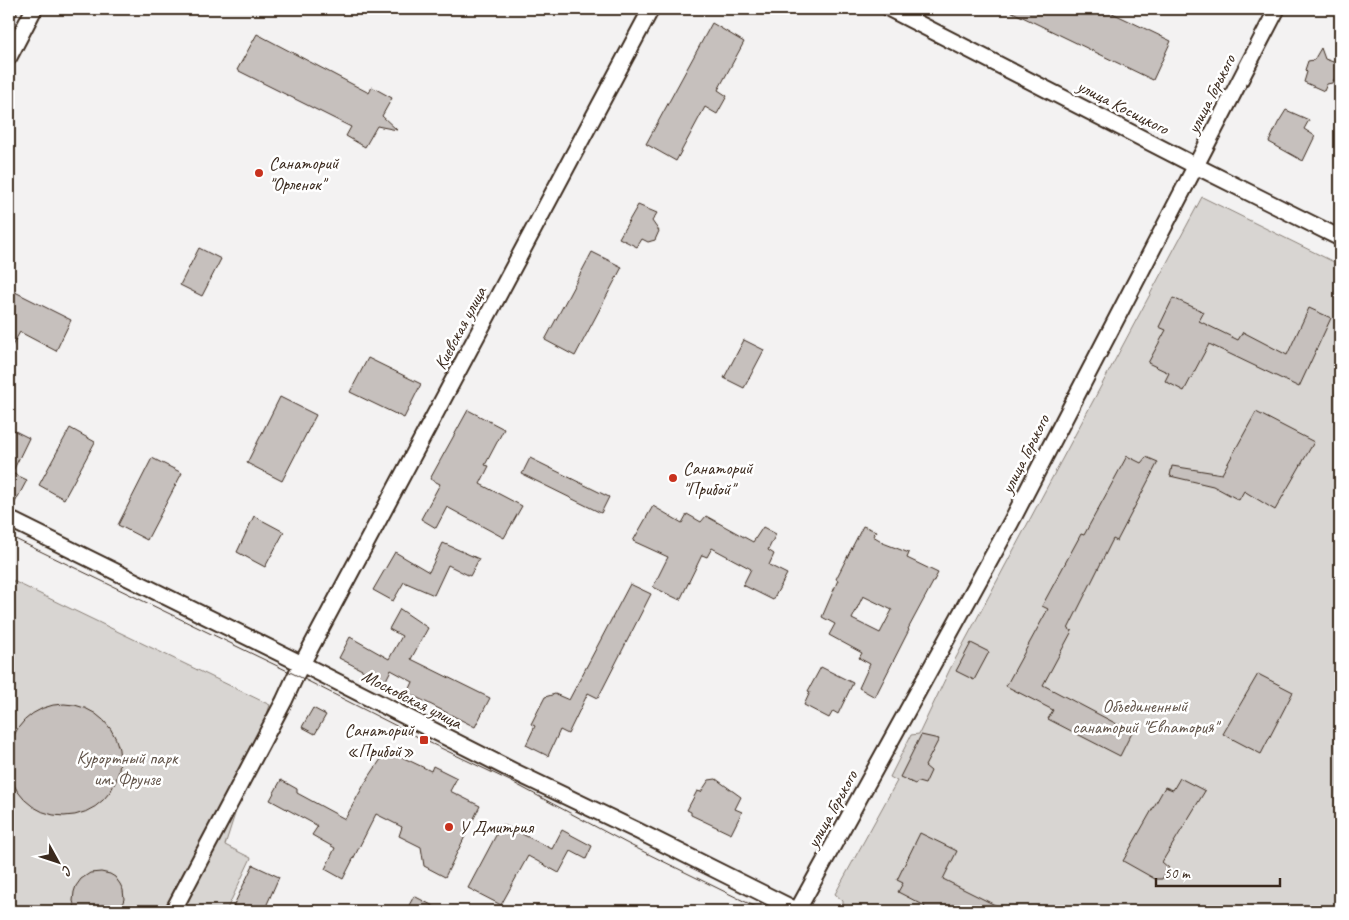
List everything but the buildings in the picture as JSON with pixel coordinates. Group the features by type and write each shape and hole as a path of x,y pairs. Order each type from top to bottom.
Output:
{"street":[{"path":"9,57 34,9"},
{"name":"Киевская улица","path":"173,911 284,702 302,664 651,9"},
{"name":"улица Косицкого","path":"890,9 1340,238"},
{"name":"улица Горького","path":"797,911 1010,524 1277,9"},
{"name":"Московская улица","path":"9,518 797,911"}],"green space":[{"name":"Объединенный санаторий \"Евпатория\"","path":"1202,197 1340,265 1340,911 839,911 843,906 843,901 835,894 897,781 890,777 911,735 919,734 950,669"},
{"name":"Курортный парк им. Фрунзе","path":"9,579 270,705 225,845 251,858 226,911 9,911"}],"tram line":[{"path":"9,28 19,9"},
{"path":"9,536 510,781 630,845 764,911"}],"place":[{"name":"Санаторий \"Орленок\"","path":"259,173"},
{"name":"Санаторий \"Прибой\"","path":"673,478"},
{"name":"Санаторий «Прибой»","path":"424,740"},
{"name":"У Дмитрия","path":"449,827"}]}
